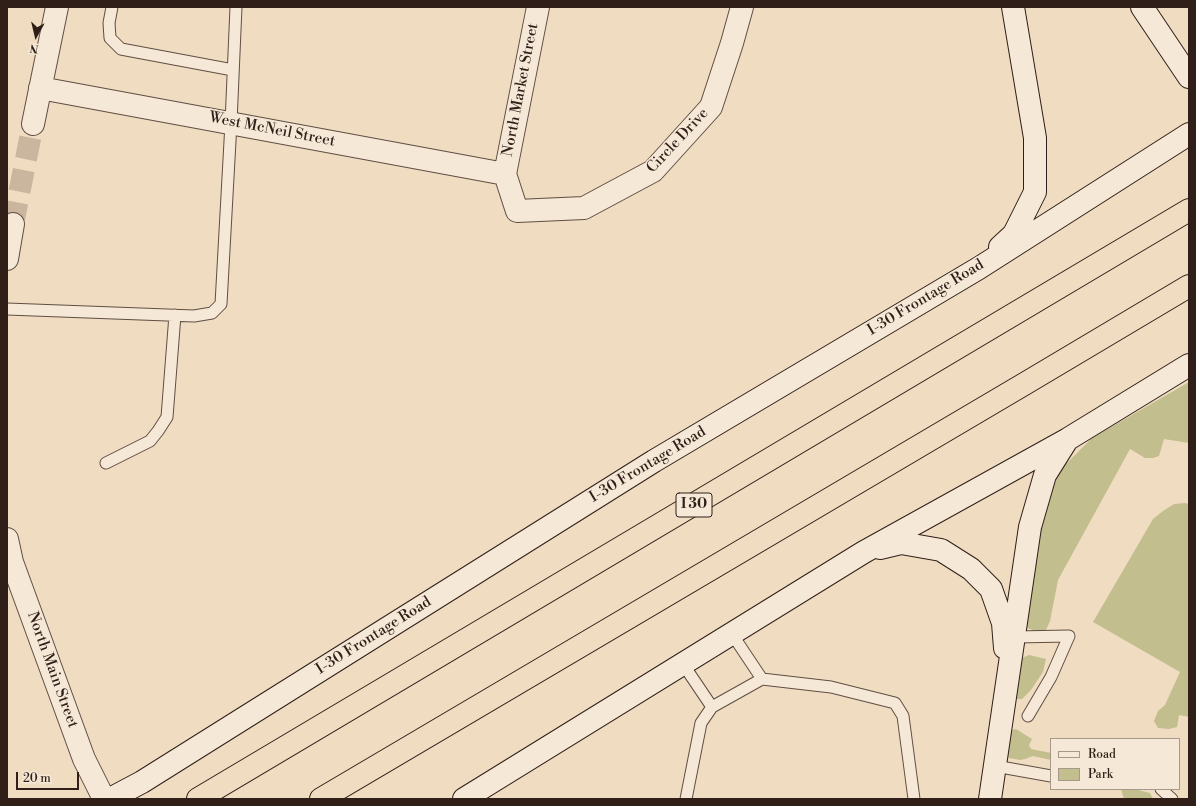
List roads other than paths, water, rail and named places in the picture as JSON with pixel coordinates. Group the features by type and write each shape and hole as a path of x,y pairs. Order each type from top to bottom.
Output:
{"highway":[{"name":"I 30","path":"198,799 1189,210"},
{"path":"321,799 1026,384 1189,286"}],"main road":[{"path":"33,124 57,7"},
{"name":"North Market Street","path":"505,174 538,7"},
{"name":"Circle Drive","path":"505,174 517,211 584,208 653,171 711,107 742,7"},
{"path":"979,268 1014,234 1035,192 1035,138 1013,7"},
{"path":"1142,7 1179,62"},
{"path":"1154,7 1179,62"},
{"name":"West McNeil Street","path":"40,88 231,122 505,174"},
{"name":"I-30 Frontage Road","path":"110,799 155,774 654,460 979,268 1189,134"},
{"path":"7,259 13,224"},
{"path":"464,799 864,552 1068,439 1189,365"},
{"path":"990,799 1030,527 1045,475 1068,439"},
{"name":"North Main Street","path":"7,539 12,562 84,759 104,799"},
{"path":"864,552 901,543 941,550 971,569 991,589 1004,623 1008,683"}],"lane":[{"path":"112,7 109,23 110,38 121,49 233,70"},
{"path":"7,309 194,316 212,313 221,304 236,7"},
{"path":"106,464 150,441 167,418 175,315"},
{"path":"732,634 762,679"},
{"path":"1015,637 1069,636 1051,677 1028,716"},
{"path":"683,664 712,707"},
{"path":"686,799 700,723 712,707 762,679 831,687 895,703 903,716 914,799"},
{"path":"995,766 1050,776"},
{"path":"1163,790 1172,799"}],"tunnel":[{"path":"13,224 33,124"}]}
